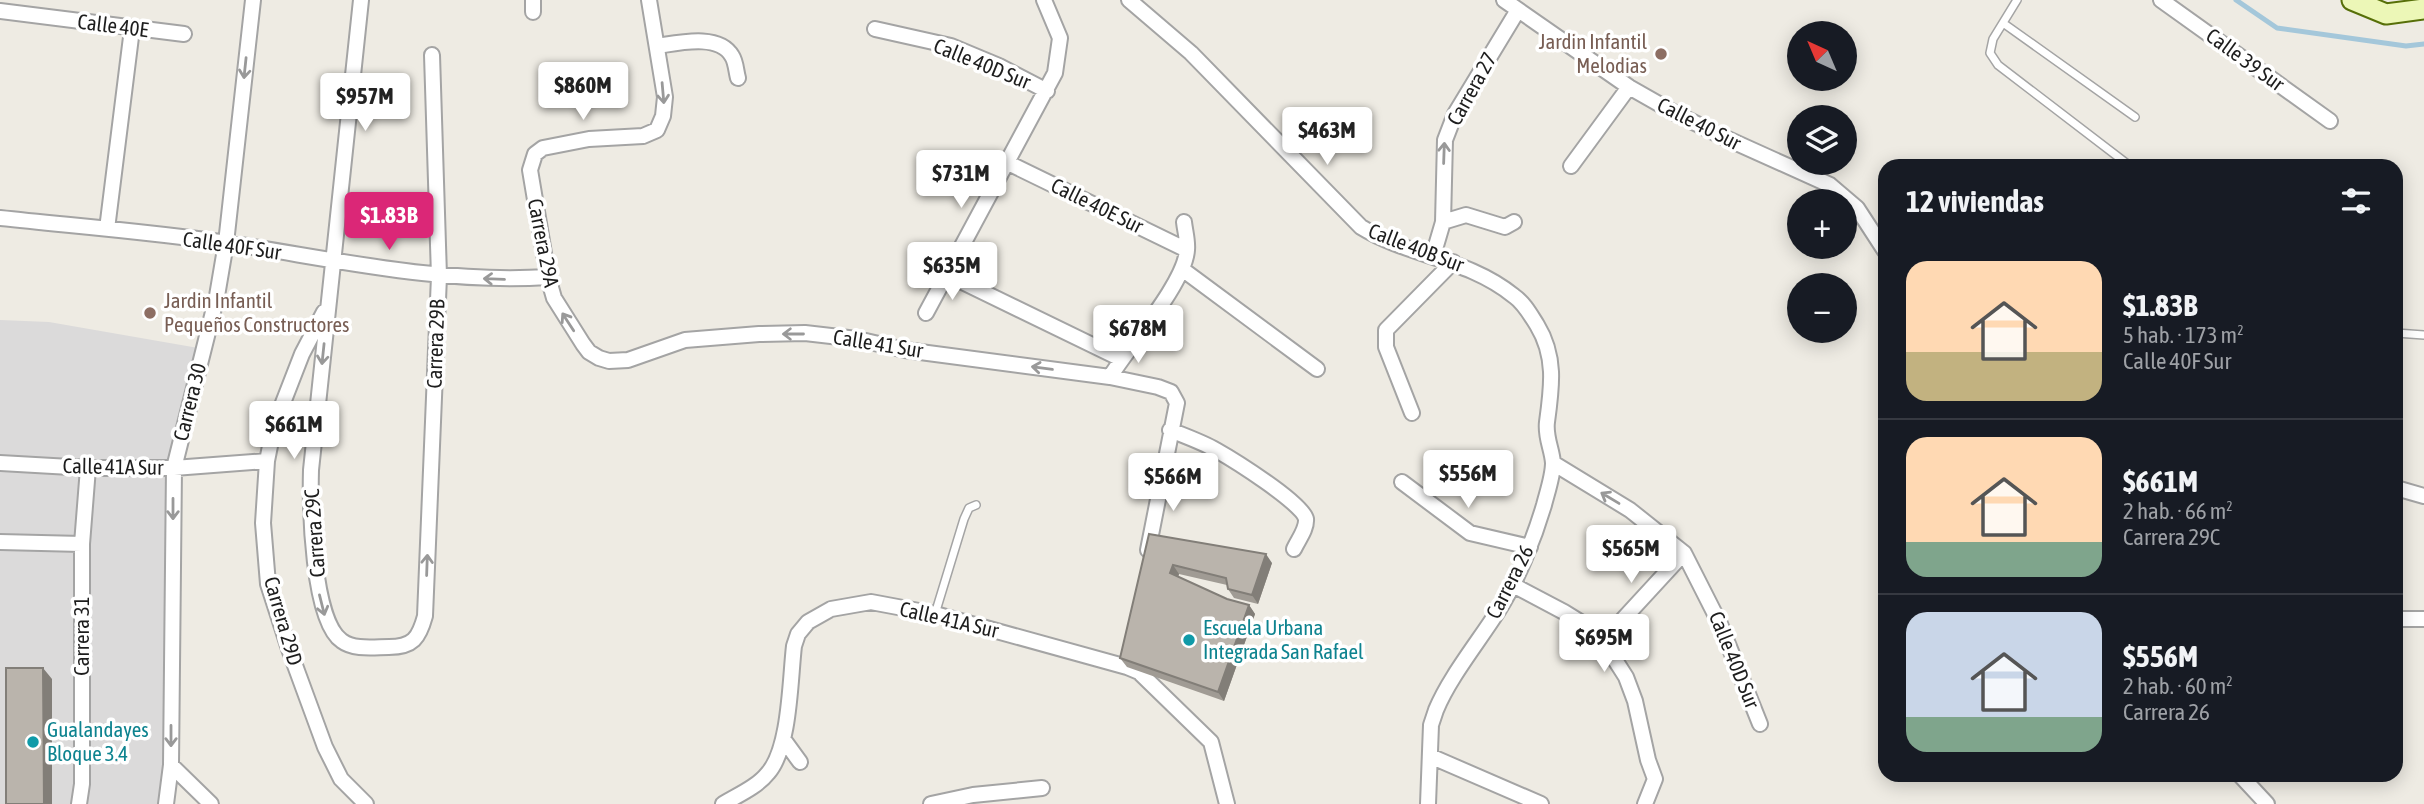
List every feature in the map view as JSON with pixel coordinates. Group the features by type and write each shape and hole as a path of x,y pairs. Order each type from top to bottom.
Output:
{"street":[{"name":"Carrera 30","path":"166,804 171,765 174,468 212,317 226,243 253,0"},
{"name":"Carrera 29C","path":"342,642 329,628 321,602 310,507 311,470 360,0"},
{"path":"649,0 657,46 715,42 728,50 734,58 738,78"},
{"path":"926,313 1055,73 1060,38 1044,0"},
{"name":"Calle 40B Sur","path":"1129,0 1191,53 1361,227 1378,238 1453,262 1502,286 1529,312"},
{"name":"Calle 39 Sur","path":"2161,0 2330,121"},
{"path":"2352,0 2386,14 2424,9"},
{"name":"Carrera 27","path":"1433,256 1443,222 1445,140 1509,3"},
{"name":"Calle 40 Sur","path":"1509,3 1629,87 1721,136 1830,185 1857,208 1878,240"},
{"name":"Calle 40E","path":"0,11 184,34"},
{"path":"107,229 132,29"},
{"name":"Calle 40D Sur","path":"875,29 951,46 999,66 1047,91"},
{"name":"Carrera 29A","path":"599,358 589,352 554,298 530,170 535,154 543,148 589,139 649,135 657,130 663,116 665,97 657,46"},
{"name":"Carrera 29B","path":"342,642 359,647 395,647 410,644 421,633 425,616 439,276 432,55"},
{"path":"1571,166 1629,87"},
{"name":"Calle 40E Sur","path":"1006,162 1187,250"},
{"path":"1443,222 1466,215 1498,226 1505,227 1514,222"},
{"name":"Calle 40F Sur","path":"0,218 226,243 334,262 439,276 497,280 548,277"},
{"path":"1110,377 1182,269 1187,250 1184,222"},
{"path":"1412,413 1385,347 1386,330 1453,262"},
{"path":"1182,269 1317,369"},
{"path":"946,274 1121,359"},
{"name":"Carrera 29D","path":"328,305 302,354 274,426 267,461 263,523 268,584 325,747 341,779 366,804"},
{"name":"Carrera 26","path":"1428,804 1431,725 1440,701 1500,607 1530,547 1553,463 1546,431 1552,377 1551,359 1548,345 1529,312"},
{"name":"Calle 41 Sur","path":"599,358 609,361 628,360 685,341 759,334 804,333 857,339 905,350 1110,377 1158,387 1171,392 1177,403 1170,430"},
{"path":"1146,561 1170,430 1214,449 1262,479 1299,508 1306,518 1306,523 1294,549"},
{"name":"Calle 41A Sur","path":"0,463 88,468 174,468 267,461"},
{"name":"Calle 40D Sur","path":"1553,463 1630,510 1685,553 1720,624 1760,724"},
{"name":"Carrera 31","path":"79,804 82,784 82,544 88,468"},
{"path":"1402,482 1470,533 1530,547"},
{"path":"2403,490 2424,496"},
{"path":"0,542 82,544"},
{"path":"1603,641 1685,553"},
{"path":"1511,584 1584,625 1603,641 1626,677 1655,779 1645,804"},
{"name":"Calle 41A Sur","path":"723,804 766,776 776,763 783,740 794,646 798,634 808,622 831,609 871,602 934,614 1128,660 1212,741 1227,804"},
{"path":"2403,619 2424,619"},
{"path":"783,740 800,762"},
{"path":"1430,756 1541,804"},
{"path":"171,765 211,804"},
{"path":"2247,782 2267,804"},
{"path":"931,804 973,795 1042,788"}],"lane":[{"path":"2017,0 1993,39 1990,53 1998,65 2121,159"},
{"path":"2003,23 2136,117"},
{"path":"2403,334 2424,335"},
{"path":"934,614 964,519 976,505"}],"shaded area":[{"path":"0,320 49,322 204,349 174,468 164,804 0,804"}],"building":[{"name":"Escuela Urbana Integrada San Rafael","path":"1149,534 1266,554 1252,595 1228,589 1226,578 1173,565 1170,573 1227,599 1249,605 1218,692 1120,658"},
{"name":"Gualandayes Bloque 3.4","path":"6,668 43,668 44,804 6,804"}],"waterway":[{"path":"2236,0 2277,28 2406,46 2424,44"}],"place":[{"name":"Jardin Infantil Melodias","path":"1661,54"},
{"name":"Jardin Infantil Pequeños Constructores","path":"150,313"},
{"name":"Escuela Urbana Integrada San Rafael","path":"1189,640"},
{"name":"Gualandayes Bloque 3.4","path":"33,742"}]}
